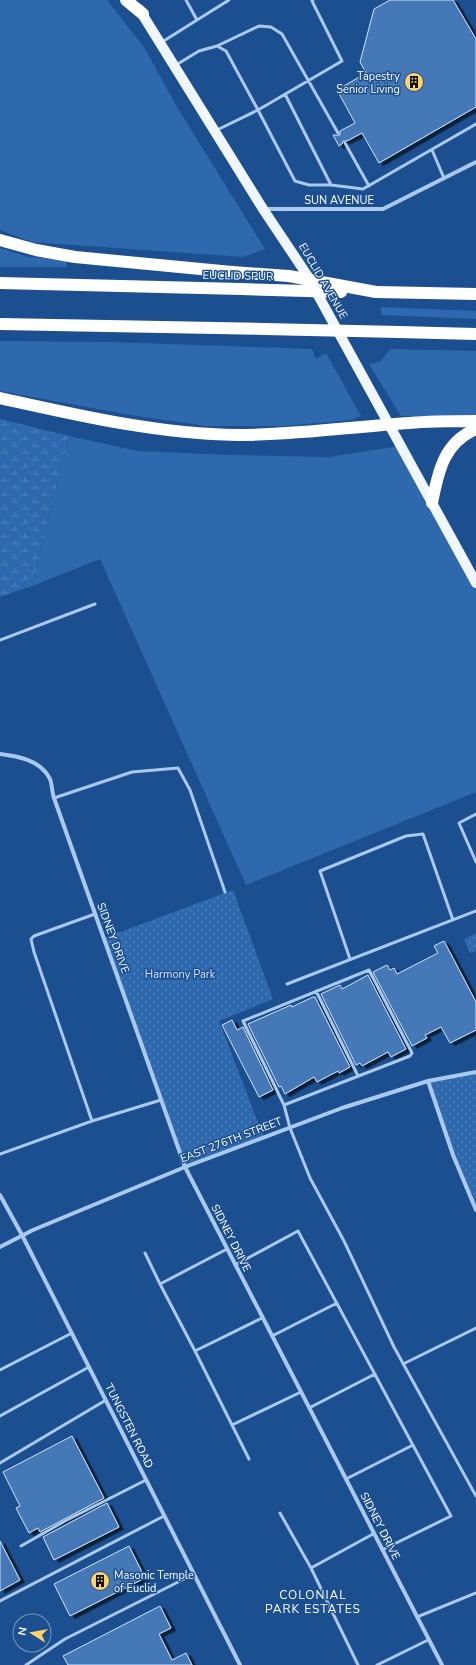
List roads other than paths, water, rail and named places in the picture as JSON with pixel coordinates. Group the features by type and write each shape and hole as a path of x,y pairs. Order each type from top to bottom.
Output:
{"highway":[{"path":"126,0 142,14"},
{"path":"0,240 36,250 74,257 288,276 376,292"},
{"name":"EUCLID SPUR","path":"0,283 476,294"},
{"path":"0,324 476,334"},
{"path":"0,398 123,422 197,432 235,435 284,434 388,425 476,421"},
{"path":"432,502 438,472 445,456 459,439 476,429"}],"main road":[{"name":"EUCLID AVENUE","path":"134,0 263,209 307,275 476,583"}],"street":[{"name":"SUN AVENUE","path":"263,209 383,209 476,162"},
{"name":"SIDNEY DRIVE","path":"0,754 18,756 38,765 50,778 54,798 185,1167 442,1665"},
{"name":"EAST 276TH STREET","path":"0,1247 22,1235 185,1167 342,1108 428,1081 476,1072"},
{"path":"428,1081 453,1156 476,1210"},
{"name":"TUNGSTEN ROAD","path":"0,1195 22,1235 240,1665"}],"lane":[{"path":"186,0 197,20"},
{"path":"161,43 229,0"},
{"path":"215,130 258,110 342,61 312,1 313,0"},
{"path":"175,66 199,51 217,46 259,26 271,27 282,34 307,81 338,133"},
{"path":"217,46 226,51 295,181 309,184 363,189 476,124"},
{"path":"285,94 331,185"},
{"path":"345,143 369,186"},
{"path":"432,150 444,178"},
{"path":"0,640 95,604"},
{"path":"54,798 132,772 178,768 190,790 225,892"},
{"path":"476,814 459,823 476,862"},
{"path":"350,960 320,871 406,836 423,834 453,920"},
{"path":"287,984 476,911"},
{"path":"92,1121 34,952 31,939 34,936 95,914"},
{"path":"284,1105 410,1056 412,1053 369,970 243,1020 284,1105 290,1128 310,1178 344,1241 403,1364 476,1496"},
{"path":"316,991 358,1076"},
{"path":"0,1154 92,1121 161,1100"},
{"path":"235,1264 298,1231 451,1516 382,1550"},
{"path":"160,1284 227,1249"},
{"path":"145,1253 249,1459"},
{"path":"272,1336 336,1303"},
{"path":"195,1351 262,1318"},
{"path":"403,1364 476,1328"},
{"path":"0,1370 72,1333"},
{"path":"0,1416 89,1367"},
{"path":"309,1408 375,1374"},
{"path":"232,1425 301,1392"},
{"path":"0,1463 106,1400"},
{"path":"346,1479 413,1445"},
{"path":"21,1546 65,1521 146,1480"},
{"path":"280,1513 311,1568 358,1665"},
{"path":"0,1601 164,1516"},
{"path":"311,1568 374,1534"},
{"path":"26,1665 65,1639 194,1574"},
{"path":"417,1618 476,1593"},
{"path":"377,1665 428,1640"}],"place":[{"name":"Tapestry Senior Living","path":"414,82"},
{"name":"Masonic Temple of Euclid","path":"100,1581"}],"district":[{"name":"COLONIAL PARK ESTATES","path":"313,1602"}],"park label":[{"name":"Harmony Park","path":"180,974"}]}
